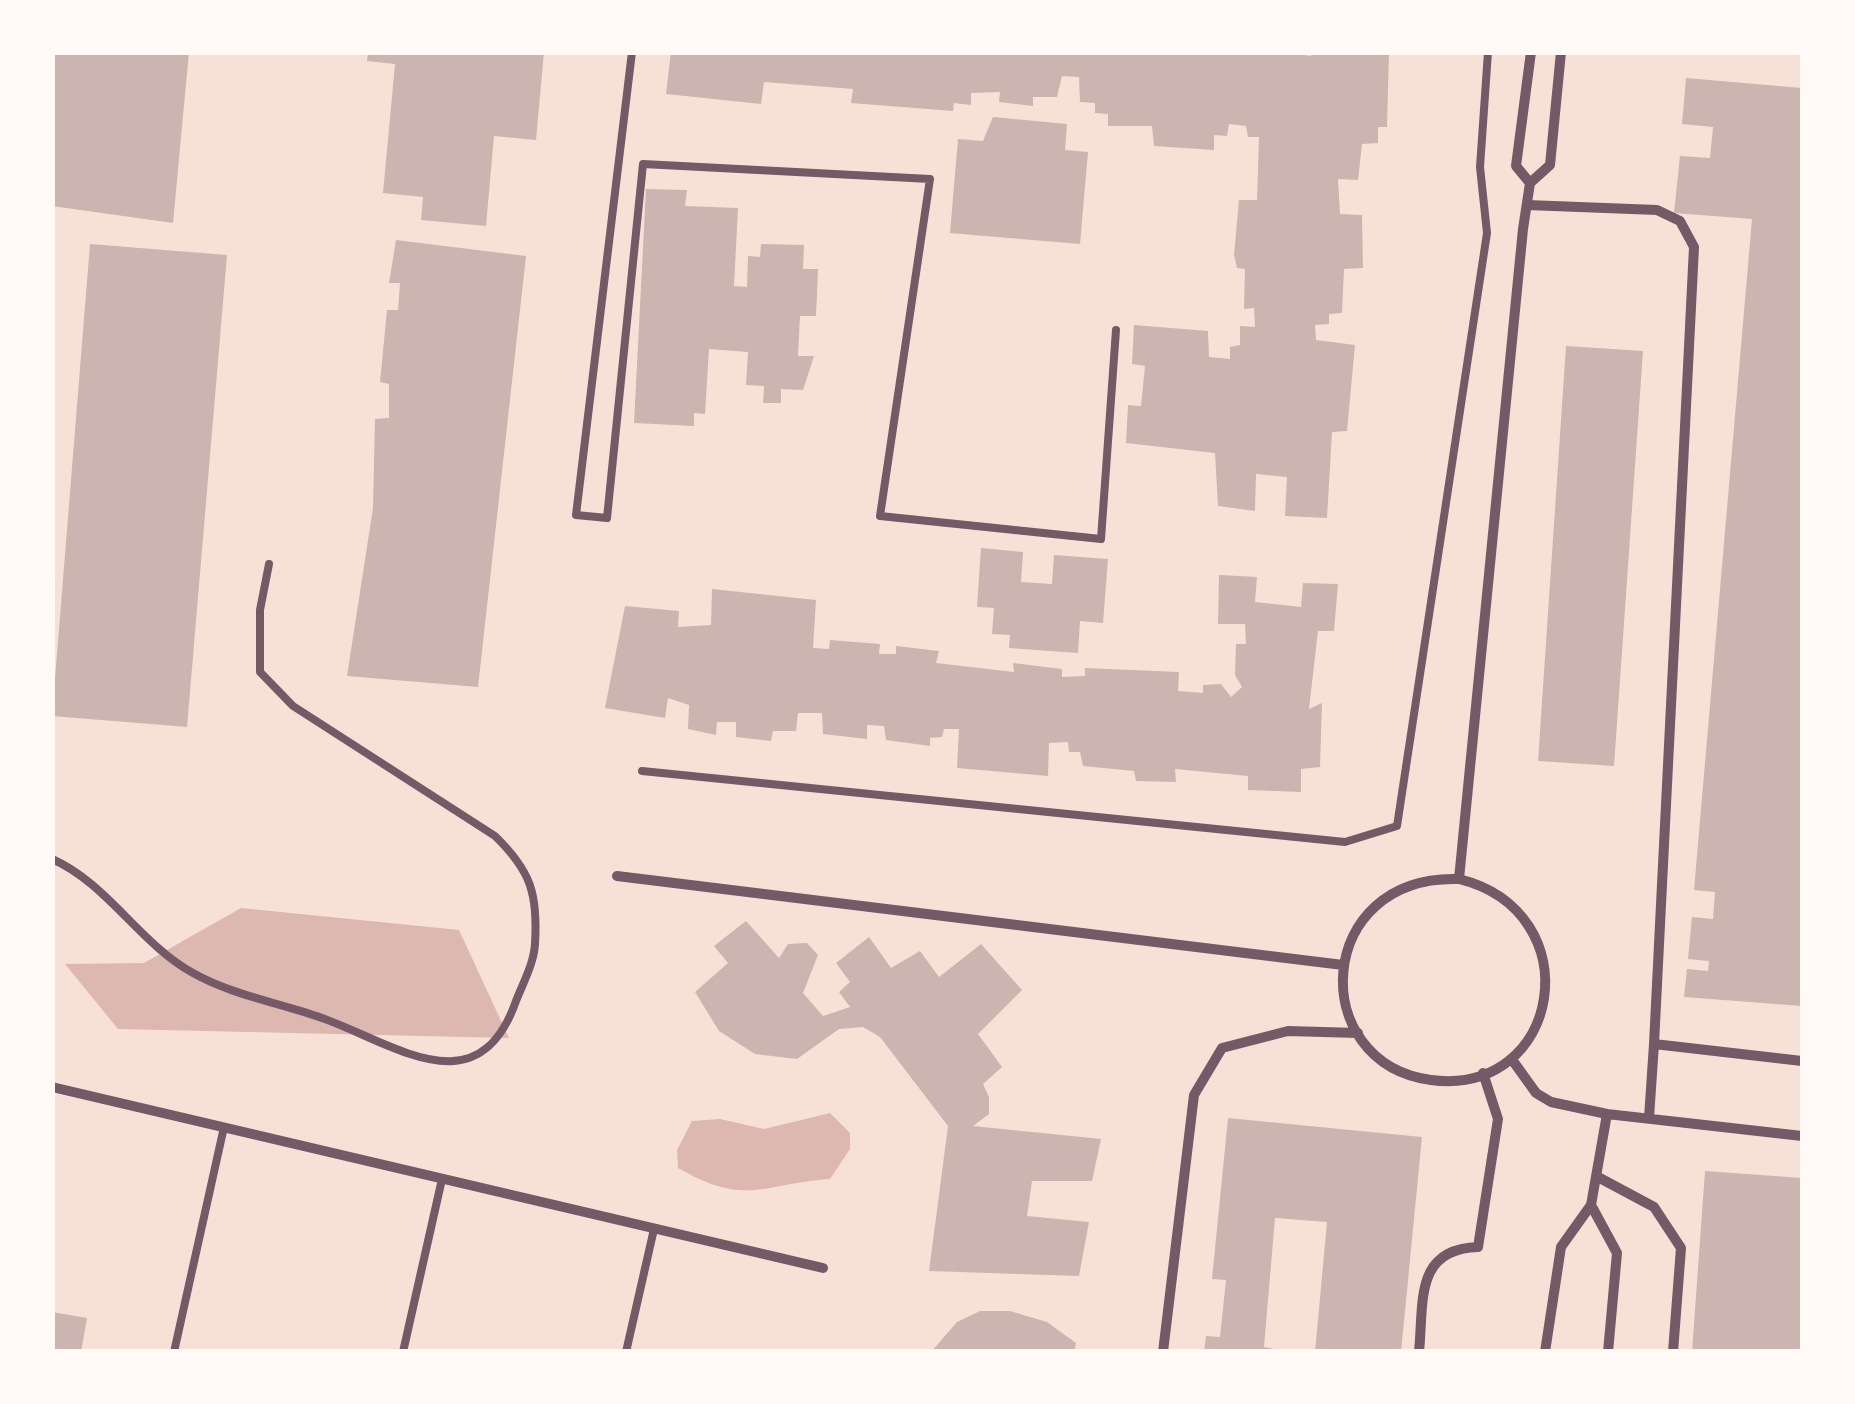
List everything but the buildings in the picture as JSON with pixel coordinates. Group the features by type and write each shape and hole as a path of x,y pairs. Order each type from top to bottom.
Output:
{"street":[{"path":"1530,183 1516,166 1531,52"},
{"path":"1459,879 1527,205 1530,183 1550,164 1560,52"},
{"path":"1527,205 1658,210 1680,221 1694,246 1648,1118"},
{"path":"616,876 1343,965"},
{"path":"1459,879 1507,899 1531,926 1544,958 1542,1011 1512,1061 1448,1080 1412,1076 1381,1059 1358,1033 1344,1000 1343,965 1354,931 1391,893 1423,880 1459,879"},
{"path":"1164,1352 1194,1095 1222,1048 1288,1031 1358,1033"},
{"path":"1654,1044 1802,1061"},
{"path":"1512,1061 1536,1093 1551,1102 1607,1114 1802,1136"},
{"path":"1419,1352 1430,1269 1448,1252 1478,1247 1498,1120 1482,1073"},
{"path":"52,1087 822,1268"},
{"path":"1545,1352 1561,1247 1591,1204 1607,1114"},
{"path":"1596,1176 1654,1207 1681,1248 1673,1352"},
{"path":"1591,1204 1617,1253 1608,1352"}],"lane":[{"path":"632,52 576,515 607,518 643,164"},
{"path":"642,771 1346,842 1396,826 1487,233 1480,167 1488,52"},
{"path":"620,156 643,164 930,179 880,516 1101,539 1116,330"},
{"path":"52,859 79,874 140,934 194,974 325,1019 408,1055 474,1060 495,1046 535,950 536,900 521,862 495,836 293,706 260,672 260,610 269,564"},
{"path":"174,1352 224,1128"},
{"path":"402,1352 442,1179"},
{"path":"626,1352 654,1229"}],"shaded area":[{"path":"241,908 459,930 509,1038 118,1029 65,964 144,963"},
{"path":"830,1113 850,1133 850,1149 830,1179 738,1190 701,1180 678,1168 677,1150 692,1121 720,1119 764,1129"}]}
